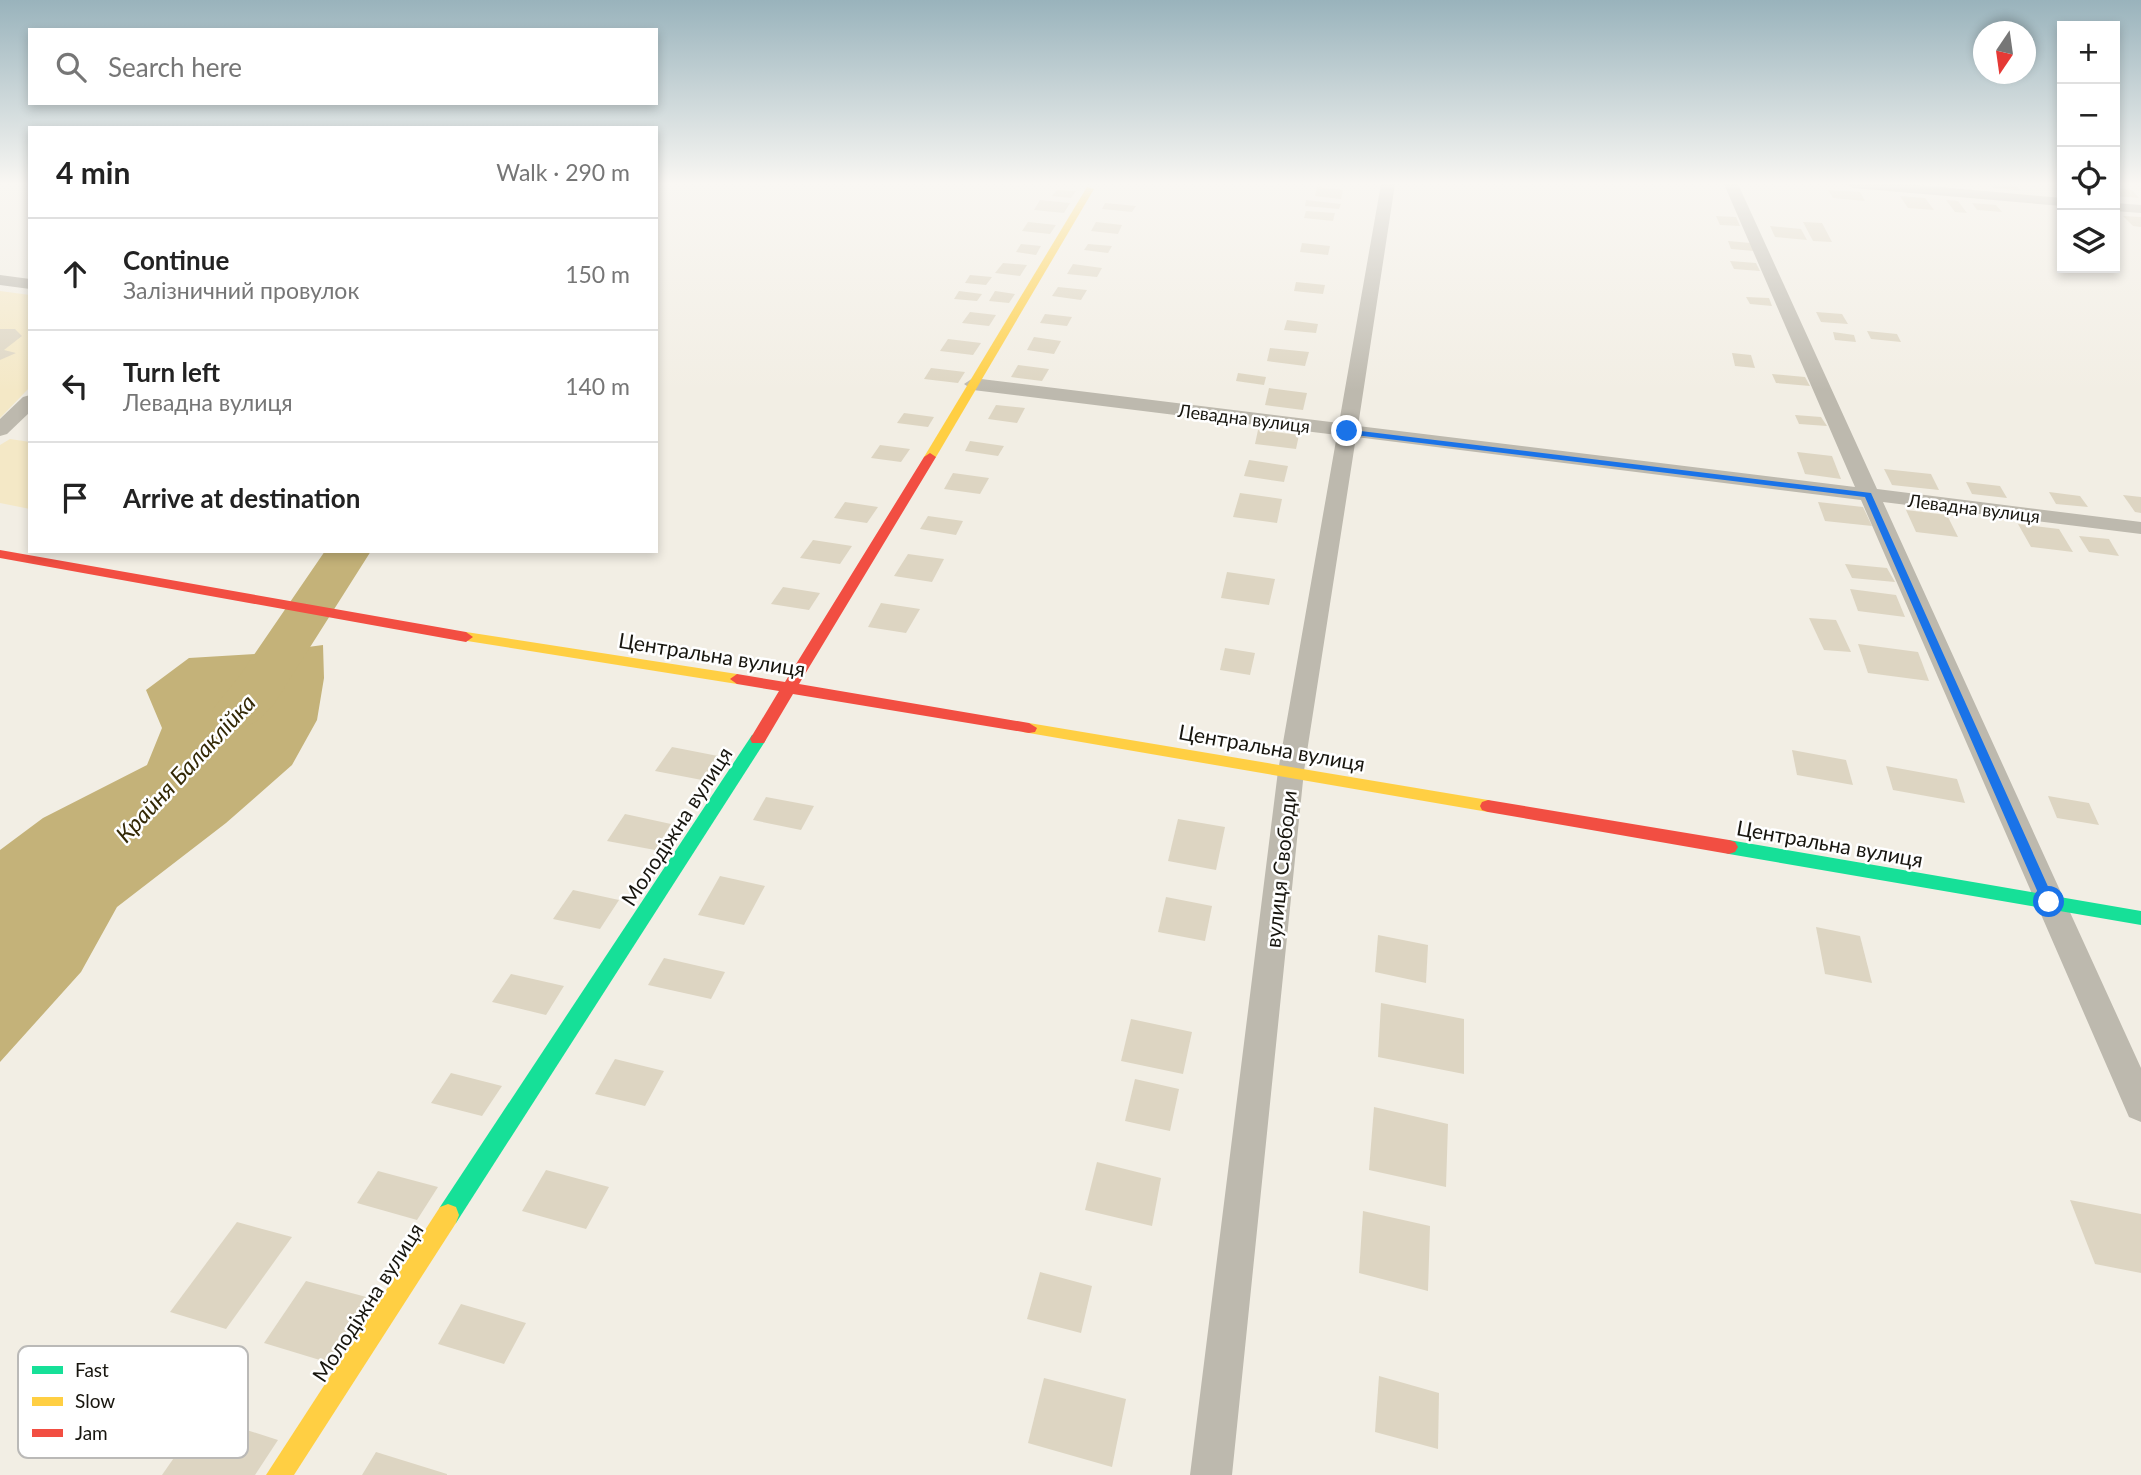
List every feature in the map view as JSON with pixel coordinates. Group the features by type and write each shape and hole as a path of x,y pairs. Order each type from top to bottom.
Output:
{"street":[{"name":"Молодіжна вулиця","path":"279,1475 792,687 1052,253"},
{"name":"вулиця Свободи","path":"1211,1475 1291,771 1377,253"},
{"path":"1761,253 2141,1106"},
{"path":"0,280 28,284"},
{"name":"Левадна вулиця","path":"973,384 2141,528"},
{"path":"0,430 28,403"},
{"name":"Центральна вулиця","path":"0,554 217,591 394,626 792,687 2141,918"}],"shaded area":[{"path":"0,291 28,295 28,389 0,418"},
{"path":"10,439 28,442 28,509 0,503 0,445"}],"water":[{"path":"323,645 324,678 317,720 292,765 226,823 117,907 81,972 0,1062 0,850 43,818 147,765 162,728 146,690 189,658 255,654"}],"building":[{"path":"1730,261 1756,263 1760,271 1734,269"},
{"path":"1003,263 1027,265 1020,276 995,273"},
{"path":"1073,264 1102,268 1097,277 1067,274"},
{"path":"970,275 992,277 986,285 965,283"},
{"path":"1296,282 1325,285 1323,294 1294,291"},
{"path":"1058,287 1087,290 1081,300 1052,296"},
{"path":"959,291 982,294 977,301 954,299"},
{"path":"995,291 1015,294 1009,303 989,301"},
{"path":"1746,297 1769,298 1772,306 1750,304"},
{"path":"970,312 996,315 989,326 962,323"},
{"path":"1816,312 1842,314 1848,324 1821,322"},
{"path":"1045,314 1072,317 1067,326 1040,323"},
{"path":"1287,320 1318,324 1316,333 1284,330"},
{"path":"0,329 15,329 22,336 4,350 16,353 0,360"},
{"path":"1867,331 1897,334 1901,342 1871,339"},
{"path":"1833,332 1854,335 1856,342 1835,340"},
{"path":"1034,337 1061,341 1054,354 1027,350"},
{"path":"948,339 981,343 973,355 940,351"},
{"path":"1270,348 1309,352 1305,366 1267,361"},
{"path":"1732,353 1751,355 1755,368 1735,366"},
{"path":"1018,365 1049,369 1042,381 1011,377"},
{"path":"931,368 965,372 958,383 924,379"},
{"path":"1238,373 1266,377 1264,385 1236,381"},
{"path":"1772,374 1805,377 1810,386 1776,383"},
{"path":"1269,388 1307,393 1303,410 1265,405"},
{"path":"996,405 1025,408 1017,423 988,419"},
{"path":"904,413 934,417 928,427 897,423"},
{"path":"1795,415 1821,417 1827,426 1799,424"},
{"path":"1258,430 1299,435 1296,449 1255,444"},
{"path":"970,441 1004,446 998,456 965,451"},
{"path":"880,445 910,449 901,462 871,458"},
{"path":"1797,452 1832,456 1841,479 1805,474"},
{"path":"1249,460 1288,466 1284,482 1244,476"},
{"path":"1884,469 1931,474 1939,490 1892,485"},
{"path":"953,473 989,478 980,494 944,489"},
{"path":"1966,482 2000,486 2007,498 1972,494"},
{"path":"2049,492 2080,496 2088,507 2056,504"},
{"path":"1240,493 1282,499 1277,523 1233,517"},
{"path":"2123,495 2141,497 2141,513 2135,512"},
{"path":"845,502 878,507 867,523 834,518"},
{"path":"1818,502 1863,507 1872,526 1825,521"},
{"path":"1906,510 1947,515 1958,537 1916,532"},
{"path":"928,516 963,521 956,535 920,529"},
{"path":"2018,524 2059,529 2073,552 2031,547"},
{"path":"2079,536 2109,539 2119,556 2089,552"},
{"path":"813,540 852,546 840,564 800,558"},
{"path":"908,554 944,559 932,582 894,576"},
{"path":"1845,564 1887,568 1895,582 1852,578"},
{"path":"1227,572 1275,579 1269,605 1221,598"},
{"path":"783,587 820,593 809,610 771,604"},
{"path":"1850,589 1896,595 1905,617 1858,611"},
{"path":"881,603 920,609 906,633 868,627"},
{"path":"1809,618 1836,620 1851,652 1824,650"},
{"path":"1858,644 1918,652 1929,681 1868,673"},
{"path":"1225,648 1255,653 1250,675 1220,670"},
{"path":"672,747 718,756 702,780 655,771"},
{"path":"1792,750 1846,760 1853,785 1797,775"},
{"path":"1886,766 1957,779 1965,803 1893,790"},
{"path":"2048,796 2089,803 2099,825 2057,818"},
{"path":"766,797 814,806 801,830 753,820"},
{"path":"625,814 671,824 655,850 607,841"},
{"path":"1178,819 1225,827 1216,870 1168,861"},
{"path":"720,876 765,886 744,925 698,915"},
{"path":"573,890 619,900 600,929 553,919"},
{"path":"1166,897 1212,906 1205,941 1158,932"},
{"path":"1816,927 1860,936 1872,983 1825,974"},
{"path":"1378,935 1428,945 1426,983 1375,972"},
{"path":"664,958 725,972 711,999 648,985"},
{"path":"511,974 564,986 546,1015 492,1002"},
{"path":"1381,1003 1464,1019 1464,1074 1378,1057"},
{"path":"1131,1019 1192,1032 1183,1074 1121,1061"},
{"path":"615,1059 664,1071 645,1106 595,1094"},
{"path":"451,1073 502,1086 482,1116 431,1103"},
{"path":"1135,1079 1179,1089 1170,1131 1125,1121"},
{"path":"1374,1107 1448,1124 1446,1187 1369,1170"},
{"path":"1097,1162 1161,1178 1152,1226 1085,1210"},
{"path":"546,1170 609,1187 586,1229 522,1211"},
{"path":"378,1171 438,1187 417,1220 357,1203"},
{"path":"2070,1200 2141,1214 2141,1273 2095,1264"},
{"path":"1363,1211 1430,1226 1428,1291 1359,1273"},
{"path":"237,1222 292,1237 226,1329 170,1312"},
{"path":"1040,1272 1092,1286 1081,1333 1027,1319"},
{"path":"306,1281 374,1299 333,1364 264,1343"},
{"path":"461,1304 526,1323 504,1364 438,1344"},
{"path":"1379,1376 1439,1393 1438,1449 1375,1432"},
{"path":"1044,1378 1126,1399 1112,1467 1028,1443"},
{"path":"248,1430 278,1440 255,1475 162,1475 174,1458 248,1458"},
{"path":"376,1452 447,1474 447,1475 362,1475"}],"waterway":[{"name":"Крайня Балаклійка","path":"238,710 256,691 347,553"}],"traffic: fast":[{"path":"448,1215 758,739"},
{"path":"1729,847 2141,918"}],"traffic: slow":[{"path":"930,457 1052,253"},
{"path":"466,637 737,679"},
{"path":"1029,728 1488,806"},
{"path":"279,1475 448,1215"}],"traffic: jam":[{"path":"758,739 930,457"},
{"path":"0,554 466,637"},
{"path":"737,679 1029,728"},
{"path":"1488,806 1729,847"}],"route":[{"path":"1347,431 1868,495 2049,902"}]}
